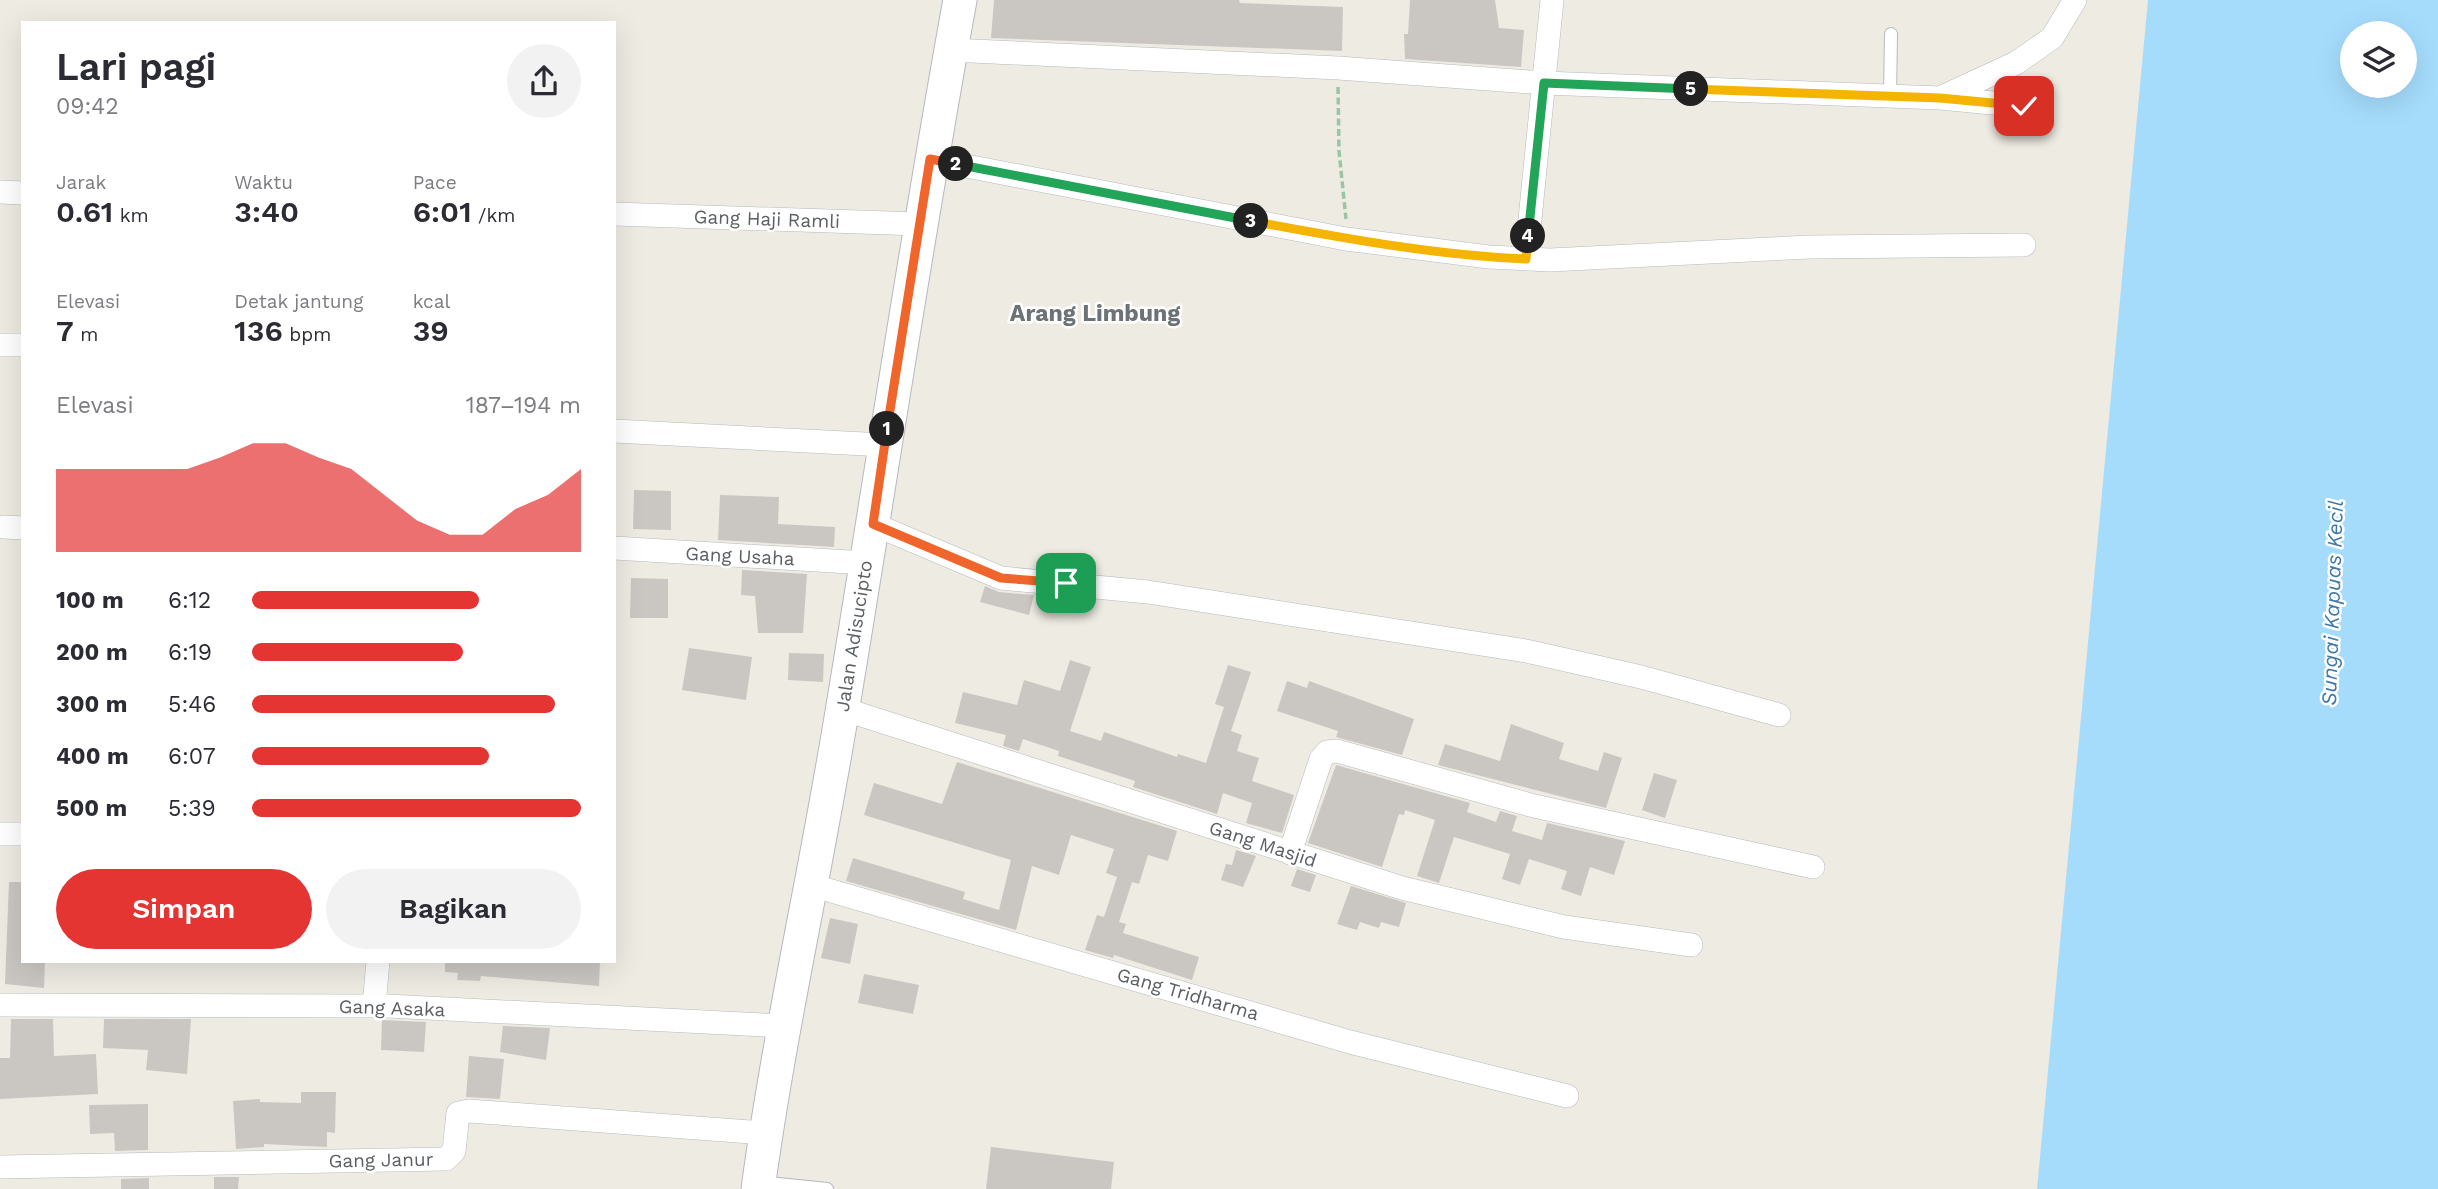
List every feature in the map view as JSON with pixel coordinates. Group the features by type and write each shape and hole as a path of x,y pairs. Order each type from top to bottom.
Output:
{"main road":[{"name":"Jalan Adisucipto","path":"758,1185 783,1026 843,709 930,159 960,0"}],"street":[{"path":"1526,259 1552,0"},
{"path":"1940,98 2016,63 2052,38 2075,0"},
{"path":"951,50 1338,68 1544,83 1940,98 2024,106"},
{"path":"930,159 1346,239 1526,259 1810,247 2024,245"},
{"path":"0,192 21,193"},
{"name":"Gang Haji Ramli","path":"616,214 920,224"},
{"path":"0,345 21,345"},
{"path":"616,431 885,445"},
{"path":"873,524 1001,578 1148,592 1525,652 1641,677 1779,715"},
{"name":"Gang Usaha","path":"616,548 866,564"},
{"name":"Gang Masjid","path":"843,709 1402,888 1564,927 1691,945"},
{"path":"1290,853 1321,759 1327,752 1337,751 1534,806 1813,867"},
{"path":"0,834 21,834"},
{"name":"Gang Tridharma","path":"811,885 1350,1042 1567,1096"},
{"path":"374,1006 378,963"},
{"name":"Gang Asaka","path":"0,1005 374,1006 783,1026"},
{"name":"Gang Janur","path":"0,1167 446,1159 454,1151 458,1113 469,1111 765,1133"}],"lane":[{"path":"1890,97 1891,34"},
{"path":"758,1185 827,1189"}],"path":[{"path":"1338,68 1339,151 1346,239"}],"water":[{"name":"Sungai Kapuas Kecil","path":"2148,0 2438,0 2438,1189 2037,1189"}],"building":[{"path":"994,0 1239,0 1240,3 1343,7 1342,51 991,38"},
{"path":"1410,0 1495,0 1499,28 1524,30 1521,67 1405,59 1404,34 1408,34"},
{"path":"634,490 671,491 671,530 633,529"},
{"path":"720,495 779,497 778,524 835,527 834,547 718,540"},
{"path":"742,570 807,574 803,633 758,633 755,596 741,595"},
{"path":"631,578 668,579 668,618 630,618"},
{"path":"985,586 999,592 1034,595 1029,615 980,602"},
{"path":"689,648 752,657 746,700 682,690"},
{"path":"789,653 824,654 823,682 788,680"},
{"path":"1070,660 1091,667 1070,731 1101,741 1104,732 1177,757 1178,754 1206,763 1224,707 1215,704 1228,665 1251,672 1231,731 1242,735 1237,751 1259,758 1252,781 1294,795 1282,833 1246,823 1252,803 1223,793 1217,814 1133,787 1135,781 1058,756 1059,751 1023,739 1019,751 1003,746 1006,735 955,723 963,692 1017,705 1024,680 1060,691"},
{"path":"1287,681 1307,688 1309,681 1414,719 1402,755 1336,737 1338,731 1277,711"},
{"path":"1511,724 1564,743 1559,759 1598,771 1604,752 1622,758 1606,808 1438,765 1445,744 1500,761"},
{"path":"957,762 1177,831 1168,861 1148,855 1139,884 1132,882 1119,922 1126,924 1123,933 1199,957 1192,980 1114,955 1113,958 1085,950 1097,915 1104,917 1117,877 1106,873 1114,849 1071,835 1059,875 1032,866 1016,930 846,881 853,858 965,892 963,899 999,910 1011,860 864,815 874,783 942,804"},
{"path":"1336,765 1470,803 1467,812 1496,822 1500,811 1517,816 1512,831 1542,840 1547,823 1625,841 1614,875 1590,867 1581,896 1561,889 1567,871 1529,859 1520,885 1502,879 1510,854 1454,837 1439,883 1417,876 1435,820 1405,810 1404,815 1399,814 1382,867 1308,843"},
{"path":"1654,773 1677,780 1665,818 1642,810"},
{"path":"1236,850 1256,856 1243,887 1221,880 1226,864 1232,865"},
{"path":"1297,869 1316,875 1310,892 1291,886"},
{"path":"9,882 21,882 21,963 45,963 44,988 5,984"},
{"path":"1351,886 1406,903 1399,927 1381,922 1379,928 1360,922 1357,930 1337,924"},
{"path":"830,918 858,924 850,964 821,958"},
{"path":"445,963 600,963 599,986 481,976 480,981 457,980 458,973 445,972"},
{"path":"864,974 919,985 913,1014 858,1003"},
{"path":"11,1019 53,1019 54,1056 96,1054 98,1094 0,1099 0,1058 10,1058"},
{"path":"104,1019 191,1019 187,1074 146,1070 148,1050 103,1048"},
{"path":"382,1020 426,1022 424,1052 381,1050"},
{"path":"503,1026 550,1028 546,1060 500,1052"},
{"path":"469,1056 504,1059 500,1099 466,1097"},
{"path":"301,1092 336,1092 335,1133 327,1132 327,1147 264,1144 264,1147 236,1149 233,1101 260,1099 260,1102 301,1103"},
{"path":"148,1104 148,1150 115,1151 114,1133 90,1134 89,1105"},
{"path":"991,1147 1114,1162 1111,1189 986,1189"},
{"path":"214,1177 239,1177 238,1189 214,1189"},
{"path":"149,1178 149,1189 121,1189 121,1179"}],"district":[{"name":"Arang Limbung","path":"1095,313"}],"route":[{"path":"1066,583 1033,583 1001,578 873,524 930,159 1346,239 1526,259 1544,83 1940,98 2024,106"}]}
